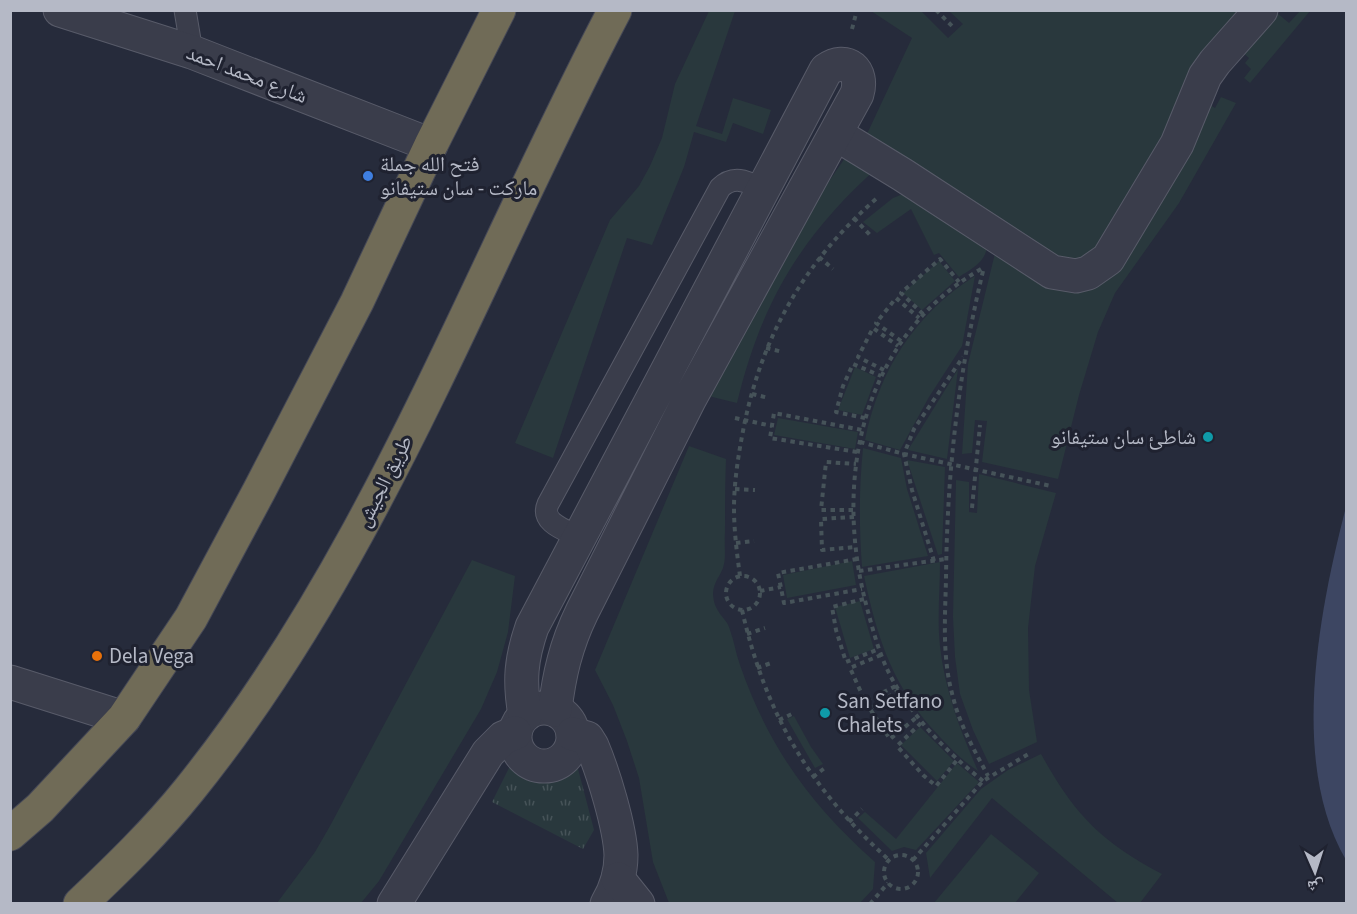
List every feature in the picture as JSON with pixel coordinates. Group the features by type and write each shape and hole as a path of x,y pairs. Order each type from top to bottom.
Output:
{"highway":[{"path":"10,834 40,808 124,718 191,618 357,302 431,145 499,10"},
{"name":"طريق الجيش","path":"80,903 146,839 188,791 261,692 305,626 339,567 403,445 615,10"}],"street":[{"name":"شارع محمد احمد","path":"60,10 192,52 431,145"},
{"path":"836,134 1052,272 1076,276 1088,273 1108,259 1177,144 1196,93 1210,69 1261,10"},
{"path":"842,64 851,67 858,74 860,84 857,94 689,400 582,612 570,638 542,723 520,687 525,648 532,627 826,70 833,65 842,64"},
{"path":"10,682 124,718"},
{"path":"394,903 488,753 503,738 542,723 587,738 596,755 616,824 621,854 621,895"}],"lane":[{"path":"185,10 192,52"},
{"path":"579,537 549,520 546,513 548,504 720,188 725,183 740,180 763,189"}],"path":[{"path":"936,10 952,26"},
{"path":"740,576 736,543 735,489 745,420 766,348 782,315 819,256 854,218 903,175"},
{"path":"854,218 870,235"},
{"path":"819,256 833,269"},
{"path":"923,314 901,293 910,284 940,259 959,282"},
{"path":"983,781 957,760 921,723 897,688 881,655 864,599 856,559 854,510 857,452 865,418 884,370 901,340 919,318 959,282 984,267 965,353 950,463 945,639 948,673 960,721 988,776"},
{"path":"901,340 876,323 885,311 896,298 919,318"},
{"path":"884,370 858,357 863,344 873,328 898,346"},
{"path":"766,348 783,352"},
{"path":"934,561 912,490 904,454 914,429 965,353"},
{"path":"865,418 836,412 843,386 853,364 881,376"},
{"path":"752,394 770,398"},
{"path":"857,452 770,438 774,413 862,430"},
{"path":"735,418 772,426"},
{"path":"972,508 980,425"},
{"path":"860,442 904,454 1051,486"},
{"path":"854,510 821,510 821,497 826,462 856,464"},
{"path":"735,489 756,490"},
{"path":"854,517 820,519 820,539 822,550 855,547"},
{"path":"736,543 754,540"},
{"path":"856,559 778,573 784,603 862,589"},
{"path":"859,571 946,559"},
{"path":"740,576 751,578 760,591 757,602 748,609 742,610 732,606 727,597 730,582 740,576"},
{"path":"760,591 781,587"},
{"path":"864,599 832,607 841,649 846,662 879,649"},
{"path":"742,610 757,668 779,720 813,777 849,822 889,860"},
{"path":"747,634 765,628"},
{"path":"881,655 850,668 865,701 897,688"},
{"path":"757,668 774,662"},
{"path":"897,688 870,709 883,731 890,739 917,717"},
{"path":"779,720 794,713"},
{"path":"921,723 897,746 923,775 936,786 957,760"},
{"path":"913,860 988,776 1030,753"},
{"path":"813,777 826,767"},
{"path":"849,822 862,809"},
{"path":"901,855 913,860 917,869 916,880 902,889 892,887 884,871 889,860 901,855"},
{"path":"870,903 888,883"}],"green space":[{"path":"709,11 735,11 696,126 722,134 733,98 771,110 763,134 733,123 726,142 694,132 684,167 652,245 627,238 553,458 515,443 610,220 639,186 650,166 662,138 675,84"},
{"path":"871,11 921,11 948,38 963,24 949,11 1250,11 1183,105 1102,248 1066,267 866,136 912,38"},
{"path":"1300,11 1310,11 1250,83 1244,78 1251,69 1245,63 1249,58 1242,52 1276,12 1289,23"},
{"path":"1221,97 1236,103 1179,203 1115,293 1098,332 1058,479 982,462 987,421 975,420 972,453 962,454 968,364 997,245 1071,283 1205,102 1215,108"},
{"path":"849,152 877,168 826,219 788,274 758,334 737,403 700,394 804,218"},
{"path":"908,192 987,246 984,256 977,264 959,277 939,253 934,255 911,209 877,233 863,222 893,198"},
{"path":"939,261 955,281 922,310 903,293"},
{"path":"975,276 962,346 929,397 900,450 865,440 880,390 903,346 934,308"},
{"path":"855,367 876,377 862,415 838,410"},
{"path":"958,369 947,459 908,450"},
{"path":"778,418 858,432 855,449 774,435"},
{"path":"689,446 726,459 725,557 723,568 713,589 714,601 728,626 751,695 778,749 811,796 875,862 873,889 860,903 669,903 653,862 639,778 613,705 595,670"},
{"path":"863,448 901,458 907,489 928,556 862,567 860,507"},
{"path":"907,460 945,467 942,554 938,555"},
{"path":"979,474 1056,493 1035,566 1028,628 1029,690 1037,742 989,764 960,694 953,617 956,480 969,482 969,512 977,513"},
{"path":"472,560 515,576 508,632 497,672 481,709 379,881 361,903 277,903 315,852 330,826"},
{"path":"852,561 856,585 787,598 783,575"},
{"path":"940,562 939,625 942,663 954,710 978,771 958,755 924,719 899,682 875,622 864,576"},
{"path":"860,601 874,649 850,658 835,607"},
{"path":"794,716 823,764 815,768 787,719"},
{"path":"920,727 954,761 937,781 901,745"},
{"path":"1041,754 1078,810 1105,838 1162,874 1140,903 1118,903 992,798 930,878 926,853 981,789 1008,770"},
{"path":"957,763 979,782 916,850 904,847 892,851 858,818 865,812 896,839"},
{"path":"510,766 540,778 560,776 578,769 594,830 583,849 492,802"},
{"path":"991,834 1039,873 1015,903 934,903"}],"water":[{"path":"1346,507 1346,860 1329,821 1318,779 1314,733 1314,686 1327,592"}],"place":[{"name":"فتح الله جملة ماركت - سان ستيفانو","path":"368,176"},
{"name":"شاطئ سان ستيفانو","path":"1208,437"},
{"name":"Dela Vega","path":"97,656"},
{"name":"San Setfano Chalets","path":"825,713"}]}
